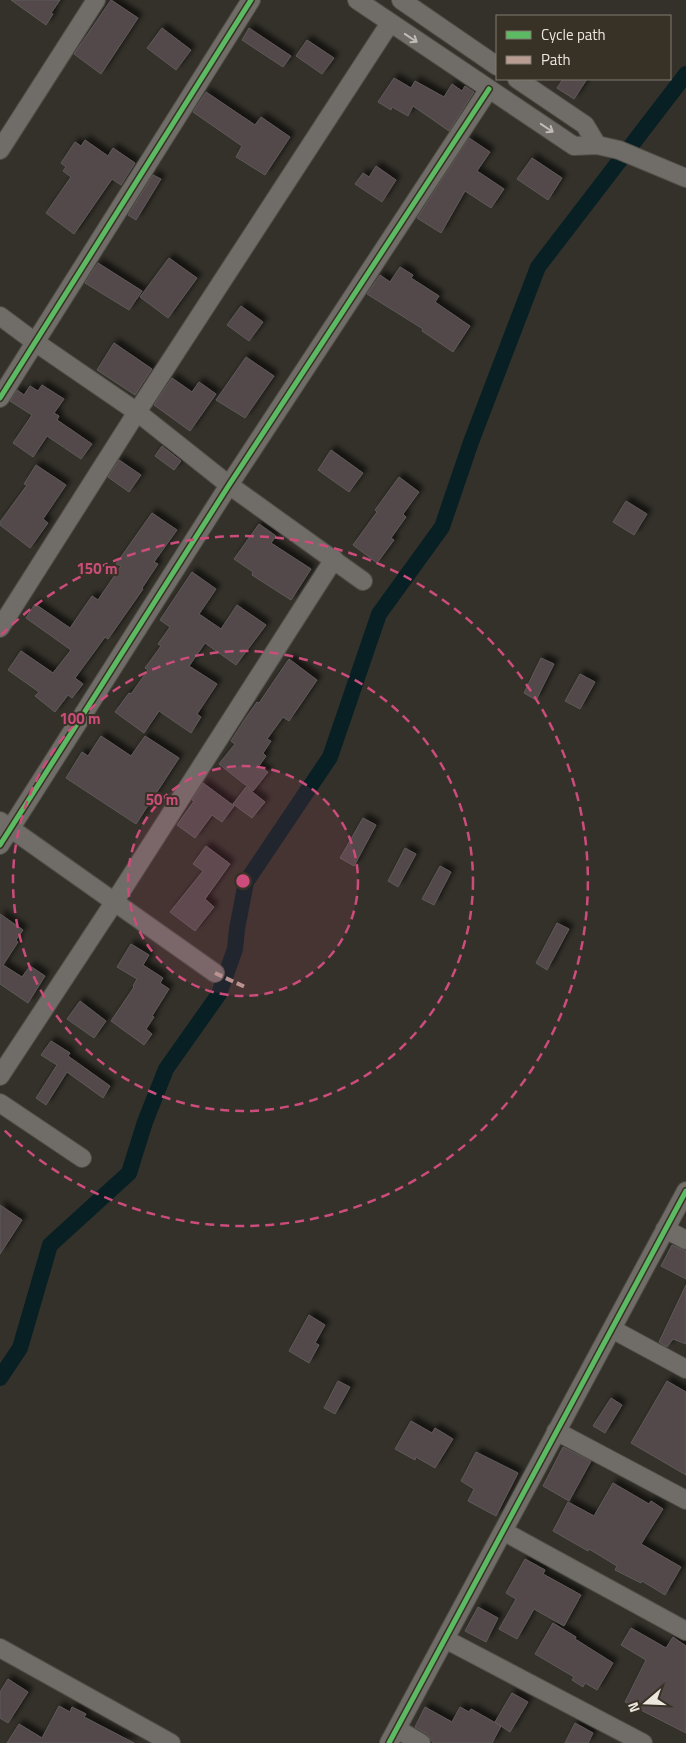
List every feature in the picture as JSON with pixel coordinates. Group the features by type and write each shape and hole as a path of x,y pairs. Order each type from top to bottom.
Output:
{"street":[{"path":"0,150 96,0"},
{"path":"0,398 251,0"},
{"path":"357,0 574,146 597,145 619,150 682,176"},
{"path":"407,2 496,65"},
{"path":"0,628 137,412 390,23"},
{"path":"518,80 585,126 597,145"},
{"path":"0,845 5,825 489,89"},
{"path":"0,316 137,412 229,485 363,581"},
{"path":"0,1076 115,901 334,559"},
{"path":"5,825 215,973"},
{"path":"0,1103 82,1158"},
{"path":"420,1743 393,1736 686,1190"},
{"path":"665,1229 686,1240"},
{"path":"612,1329 686,1370"},
{"path":"556,1431 686,1500"},
{"path":"503,1531 686,1631"},
{"path":"445,1639 642,1743"},
{"path":"0,1648 171,1743"}],"building":[{"path":"11,0 60,0 51,13 53,14 46,25"},
{"path":"111,0 138,18 101,74 74,54"},
{"path":"162,28 191,50 176,70 147,48"},
{"path":"249,28 291,56 283,67 242,40"},
{"path":"307,40 334,58 322,74 296,56"},
{"path":"394,78 411,88 415,81 444,97 452,84 462,91 465,86 474,92 449,131 413,106 408,116 392,107 391,110 378,102"},
{"path":"562,80 586,80 574,99 557,88"},
{"path":"206,92 255,125 261,117 290,137 265,175 236,157 242,146 193,112"},
{"path":"469,138 490,152 477,171 504,189 491,208 465,191 441,233 417,218"},
{"path":"85,140 108,156 113,148 135,163 121,185 112,179 74,234 46,213 71,177 63,171 66,167 61,163 75,142 81,146"},
{"path":"532,158 562,178 548,200 517,179"},
{"path":"376,166 396,180 382,202 355,184 363,173 369,177"},
{"path":"153,175 161,179 136,220 128,215"},
{"path":"169,258 197,278 168,318 140,297"},
{"path":"98,263 142,291 129,310 85,283"},
{"path":"400,267 413,275 411,278 439,296 435,302 470,326 453,352 422,331 423,329 367,294 380,275 390,282"},
{"path":"241,306 263,322 249,341 227,325"},
{"path":"114,343 152,369 135,395 97,370"},
{"path":"246,357 274,376 245,418 216,400"},
{"path":"172,378 192,392 199,382 216,394 190,431 154,405"},
{"path":"42,385 64,399 54,413 59,416 57,420 92,444 81,459 47,436 33,457 13,443 32,415 10,401 17,390 24,395 30,386 38,391"},
{"path":"162,446 181,461 174,470 155,456"},
{"path":"331,450 363,473 349,492 318,470"},
{"path":"119,460 141,475 129,492 108,477"},
{"path":"36,465 66,485 43,519 48,523 30,548 0,525 0,522 27,485 24,484"},
{"path":"399,477 419,492 403,514 406,517 391,538 394,540 377,563 353,545"},
{"path":"626,501 647,514 634,535 613,522"},
{"path":"152,513 177,530 154,562 158,564 143,589 108,639 105,637 75,678 83,684 72,698 68,695 55,712 35,696 39,692 8,670 21,651 53,673 71,650 26,618 35,604 70,628 92,596 98,600 121,566 116,564"},
{"path":"259,524 276,536 271,543 311,569 291,600 252,575 253,572 234,559"},
{"path":"192,572 216,589 199,614 221,629 237,605 266,625 236,665 205,643 189,666 217,684 197,714 201,717 191,733 159,711 144,733 115,712 148,670 145,668 161,646 158,644 170,627 160,620"},
{"path":"541,658 554,664 536,700 524,693"},
{"path":"289,659 317,680 289,721 283,717 267,739 271,741 263,753 266,756 259,766 268,772 253,791 219,764 235,744 231,741 245,719 257,702 259,703"},
{"path":"580,674 595,682 580,709 565,701"},
{"path":"101,736 131,756 145,736 179,758 136,824 66,778 82,752 88,756"},
{"path":"203,783 234,806 222,822 212,815 195,838 177,825 194,801 192,800"},
{"path":"246,787 265,802 252,818 233,804"},
{"path":"363,818 376,825 354,866 340,858"},
{"path":"206,846 230,864 205,899 214,907 195,931 170,912 203,871 193,864"},
{"path":"405,848 416,854 398,887 388,881"},
{"path":"440,866 451,872 434,905 422,899"},
{"path":"0,914 23,930 16,940 18,942 3,965 22,977 30,966 45,976 28,1003 0,984"},
{"path":"557,923 569,929 547,970 536,963"},
{"path":"131,944 149,955 143,965 163,978 160,983 169,989 146,1029 152,1034 144,1045 111,1021 134,987 137,979 117,967"},
{"path":"80,1001 106,1021 94,1038 67,1019"},
{"path":"51,1041 70,1053 68,1056 110,1086 103,1098 67,1072 46,1105 36,1098 57,1065 41,1055"},
{"path":"0,1205 22,1220 0,1254"},
{"path":"672,1245 686,1251 686,1279 661,1266"},
{"path":"686,1285 686,1344 673,1339 667,1347 659,1342"},
{"path":"309,1315 325,1325 315,1343 319,1345 309,1363 289,1351"},
{"path":"338,1381 350,1387 335,1414 324,1408"},
{"path":"667,1381 686,1392 686,1475 631,1443"},
{"path":"611,1398 622,1405 605,1433 593,1426"},
{"path":"411,1421 432,1433 435,1428 453,1439 435,1468 416,1457 415,1460 395,1449"},
{"path":"563,1447 591,1461 569,1501 543,1486"},
{"path":"476,1452 518,1473 496,1516 468,1501 474,1489 461,1481"},
{"path":"613,1483 649,1504 651,1501 663,1509 641,1544 681,1567 665,1595 642,1581 641,1583 615,1570 617,1566 553,1531 568,1502 594,1516"},
{"path":"525,1559 545,1570 543,1574 581,1595 564,1626 534,1609 517,1639 499,1629 516,1599 506,1593"},
{"path":"478,1607 498,1618 486,1642 465,1631"},
{"path":"553,1623 613,1663 597,1690 585,1683 583,1687 572,1680 574,1677 535,1654"},
{"path":"631,1628 666,1648 673,1637 686,1646 686,1733 625,1702 646,1660 621,1645"},
{"path":"8,1679 28,1692 8,1723 0,1718 0,1692"},
{"path":"512,1693 528,1702 510,1732 495,1722"},
{"path":"59,1706 70,1712 72,1707 86,1714 84,1717 134,1743 7,1743 19,1724 42,1738"},
{"path":"425,1707 452,1722 460,1707 469,1712 471,1709 501,1726 492,1743 433,1743 427,1734 415,1727"},
{"path":"575,1723 593,1733 588,1743 565,1743"}],"waterway":[{"path":"0,1378 20,1348 50,1245 129,1173 145,1122 166,1069 219,994 235,949 246,882 330,757 379,614 442,527 471,442 538,267 686,74"}],"marked path":[{"path":"215,973 245,987"}],"cycle path":[{"path":"0,398 251,0"},
{"path":"0,845 229,485 489,89"},
{"path":"389,1743 686,1191"}]}
